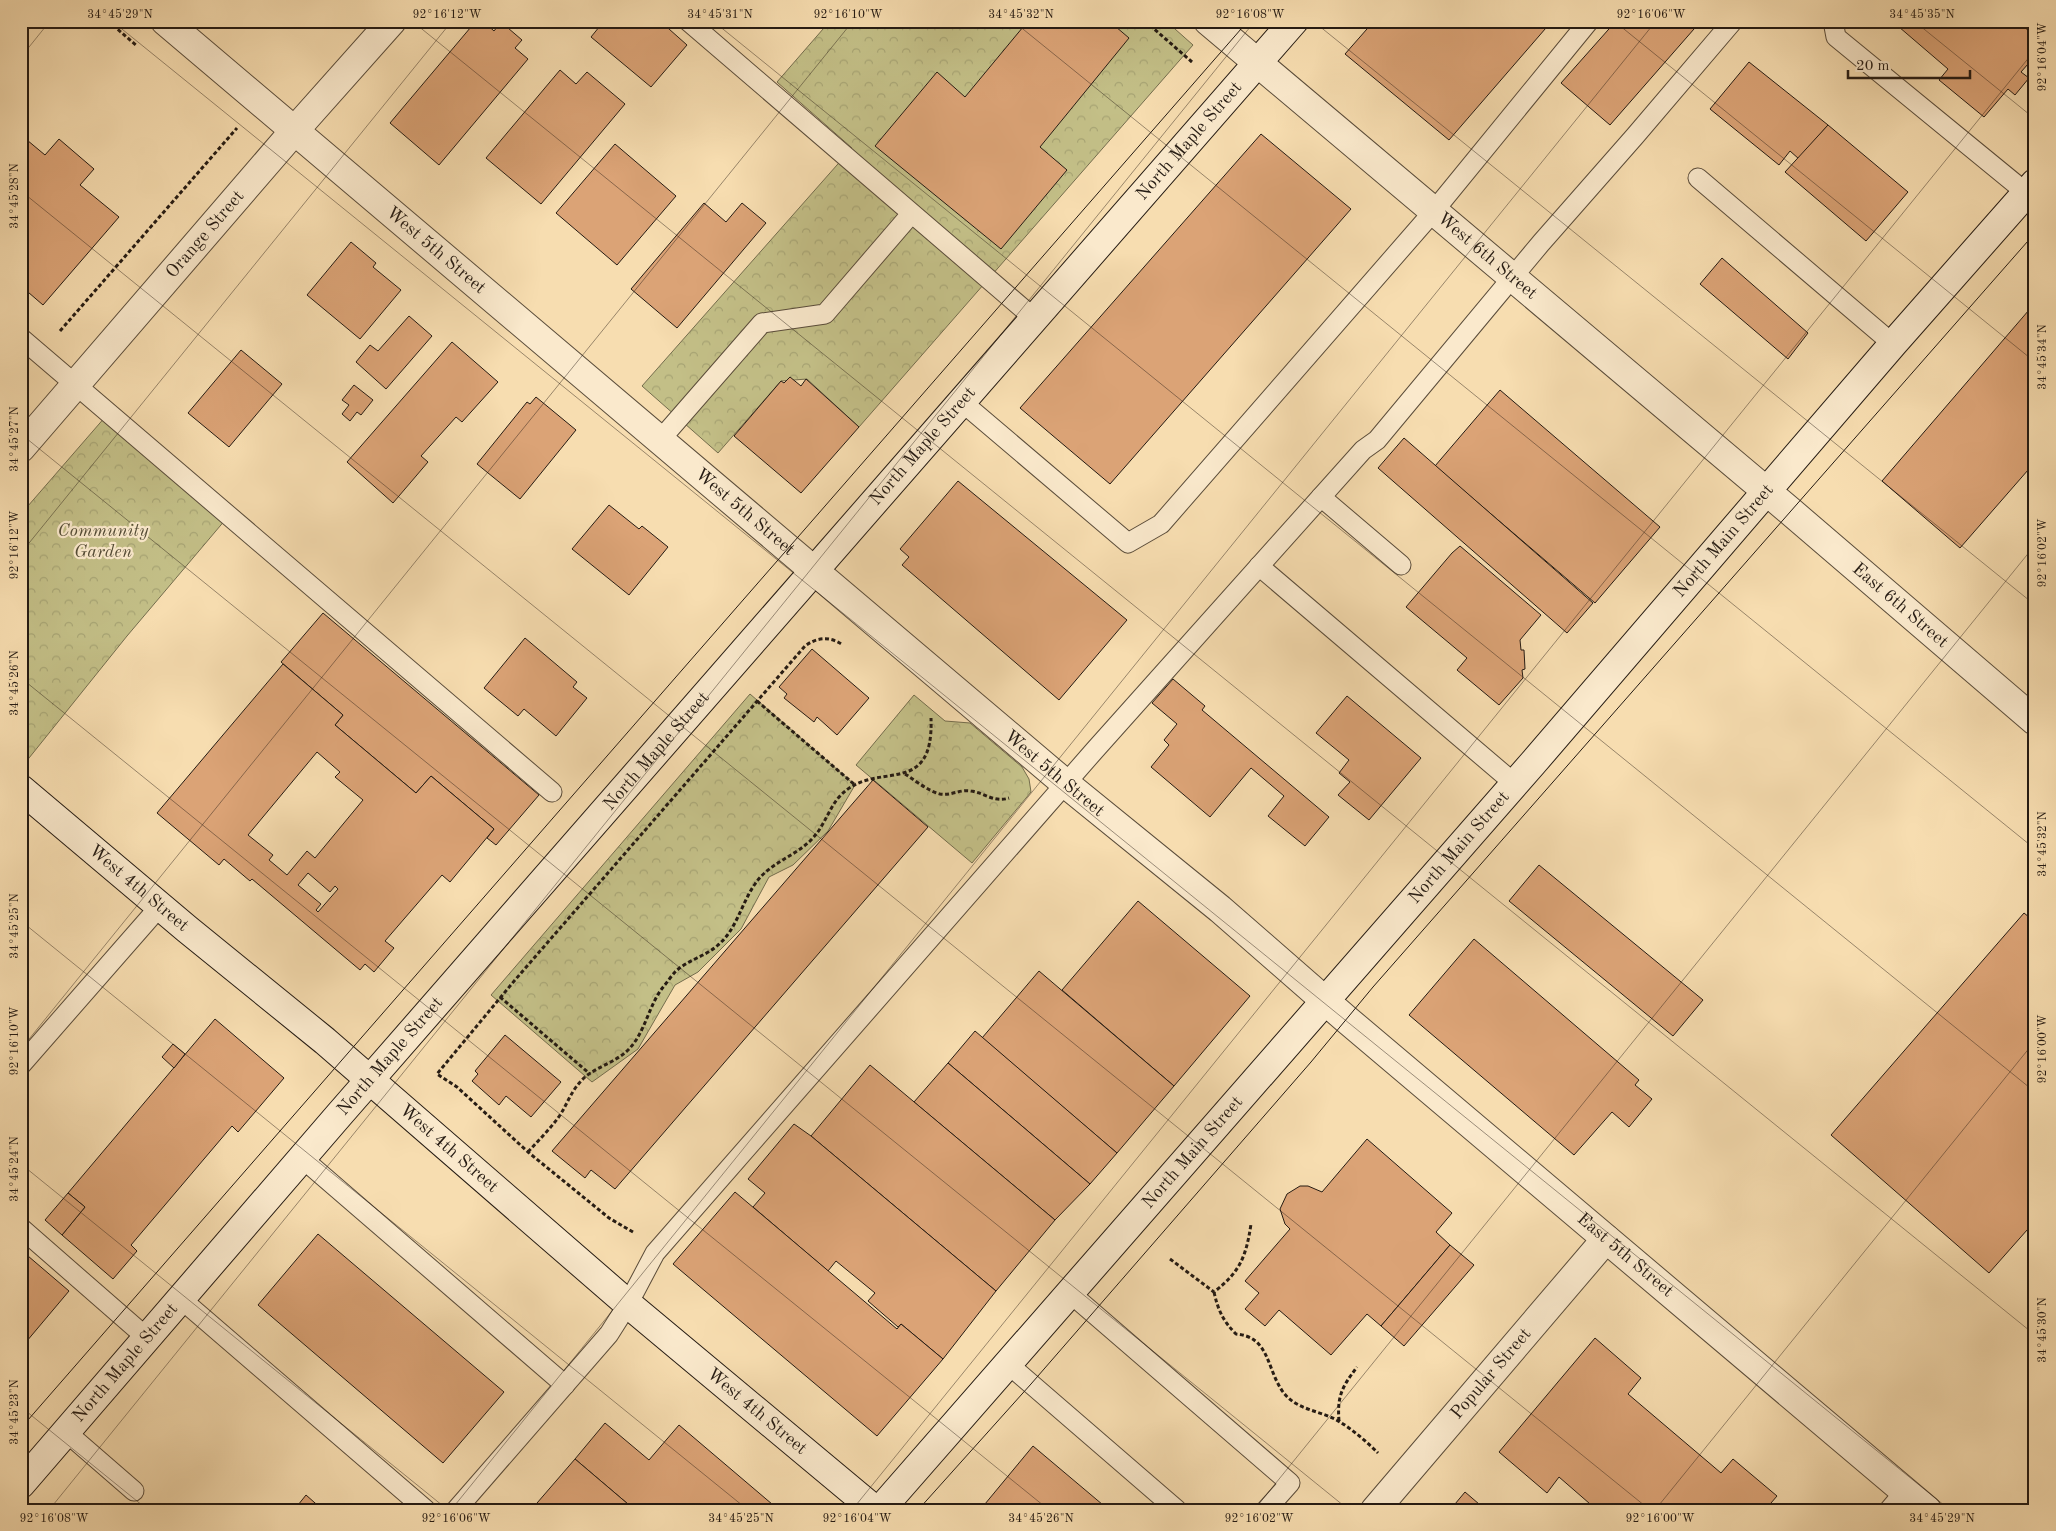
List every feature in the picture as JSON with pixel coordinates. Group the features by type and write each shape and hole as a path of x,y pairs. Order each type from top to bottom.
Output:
{"street":[{"name":"West 5th Street","path":"165,21 1066,784 1220,909 1325,1001"},
{"name":"Orange Street","path":"21,448 295,130 392,21"},
{"name":"West 6th Street","path":"1208,21 1766,491"},
{"name":"North Maple Street","path":"21,1484 369,1081 1294,21"},
{"name":"North Main Street","path":"880,1510 1515,784 1892,344 2032,192"},
{"name":"East 6th Street","path":"1766,491 2035,721"},
{"name":"West 4th Street","path":"21,789 325,1041 628,1304 875,1510"},
{"name":"East 5th Street","path":"1325,1001 1606,1239 1897,1500 1927,1510"},
{"name":"Popular Street","path":"1375,1510 1606,1239"}],"lane":[{"path":"688,21 1035,319"},
{"path":"962,402 1128,544 1161,524 1434,212 1590,21"},
{"path":"456,1510 609,1334 628,1304 655,1253 1259,566 1363,450 1377,440 1541,243 1636,136 1733,21"},
{"path":"1834,21 1836,37 2032,192"},
{"path":"1698,178 1892,344"},
{"path":"660,440 762,323 825,314 911,214"},
{"path":"21,338 76,383 281,562 552,792"},
{"path":"1321,497 1401,565"},
{"path":"1259,566 1515,784"},
{"path":"21,1065 161,906"},
{"path":"302,1158 566,1385"},
{"path":"21,1228 147,1338"},
{"path":"1070,1293 1290,1483 1266,1510"},
{"path":"181,1299 426,1510"},
{"path":"1008,1364 1177,1510"},
{"path":"66,1432 134,1491"}],"path":[{"path":"1145,21 1192,62"},
{"path":"40,353 240,124"},
{"path":"655,1253 630,1229 608,1218 528,1152 456,1087 437,1074 500,998 805,646 821,638 830,639 847,647"},
{"path":"757,701 855,785"},
{"path":"924,712 937,723"},
{"path":"528,1152 559,1117 569,1095 590,1074 627,1051 642,1032 661,989 677,970 718,945 734,927 743,903 755,882 772,865 810,842 823,827 838,798 855,785 905,774 920,764 928,751 932,735 931,718"},
{"path":"905,774 939,794 968,790 980,792 996,800 1003,800 1013,795 1038,816"},
{"path":"500,998 590,1074"},
{"path":"1214,1292 1238,1270 1244,1255 1251,1224"},
{"path":"1170,1259 1214,1292 1221,1318 1227,1326 1236,1334 1247,1335 1261,1345 1283,1392 1292,1402 1339,1421 1403,1476"},
{"path":"1339,1421 1338,1403 1340,1392 1357,1367"}],"green space":[{"path":"830,21 1166,21 1193,45 859,427 807,379 781,381 718,453 642,386 852,148 777,82"},
{"name":"Community Garden","path":"106,416 226,519 127,636 21,768 21,514"},
{"path":"750,694 855,785 828,831 793,865 769,877 741,929 698,972 675,985 638,1049 592,1082 491,995"},
{"path":"914,695 945,721 970,723 1022,767 1029,779 1031,792 972,863 856,765"}],"building":[{"path":"476,21 483,21 494,31 501,22 522,40 515,48 528,59 439,165 390,123"},
{"path":"604,21 660,21 687,45 651,87 591,37"},
{"path":"1028,21 1109,21 1129,38 1040,147 1067,170 1001,249 875,146 937,72 965,97"},
{"path":"1374,21 1552,21 1449,140 1345,54"},
{"path":"1616,21 1701,21 1610,125 1561,83"},
{"path":"1892,21 2017,21 2035,36 2035,56 2021,72 2029,78 2015,95 2008,89 1984,117 1939,80 1948,69"},
{"path":"1749,62 1828,125 1799,159 1790,151 1779,165 1710,109"},
{"path":"560,70 576,84 587,72 625,104 541,204 486,158"},
{"path":"1828,125 1908,192 1866,241 1785,172"},
{"path":"1261,134 1351,209 1110,484 1020,408"},
{"path":"21,135 45,155 59,139 94,169 80,185 119,217 43,305 21,286"},
{"path":"615,144 676,196 617,265 556,213"},
{"path":"704,203 726,222 742,203 766,223 677,328 631,289"},
{"path":"351,242 376,263 373,267 401,290 360,339 307,295"},
{"path":"1722,258 1808,333 1788,359 1700,284"},
{"path":"2035,303 2035,462 1960,548 1882,481"},
{"path":"409,316 432,336 386,389 356,362 370,345 378,351"},
{"path":"452,342 498,382 462,422 456,417 421,456 428,462 393,503 347,462"},
{"path":"241,350 282,384 229,447 188,413"},
{"path":"790,377 801,386 806,379 859,427 801,493 734,436 781,381 784,383"},
{"path":"354,385 373,400 361,415 357,412 350,421 342,414 349,405 342,400"},
{"path":"1500,390 1660,527 1595,603 1435,466"},
{"path":"536,397 576,430 520,499 477,464 527,402 530,404"},
{"path":"1404,438 1593,603 1567,633 1378,468"},
{"path":"958,481 1127,620 1059,700 902,565 909,557 900,549"},
{"path":"609,505 639,529 642,526 668,547 629,595 572,549"},
{"path":"1460,546 1541,615 1520,640 1521,650 1524,650 1525,669 1522,670 1523,678 1499,705 1457,670 1467,658 1406,607"},
{"path":"323,613 539,795 496,845 487,838 494,829 431,776 416,793 335,725 343,715 281,662"},
{"path":"525,638 577,682 573,687 587,698 556,736 524,709 518,716 484,688"},
{"path":"812,649 869,698 837,735 817,717 814,722 784,698 787,694 779,687"},
{"path":"283,664 343,715 335,725 416,793 431,776 494,829 450,882 442,875 385,941 394,948 374,972 365,964 360,970 252,879 250,881 224,859 219,865 157,813","holes":["317,752 340,772 335,777 363,800 315,858 307,851 287,875 269,860 273,855 248,835","308,873 330,892 335,886 338,889 318,912 316,910 321,904 298,885"]},
{"path":"1173,679 1205,706 1202,710 1329,817 1305,846 1268,816 1284,796 1251,768 1210,817 1151,767 1169,745 1164,740 1177,724 1152,703"},
{"path":"1347,696 1421,758 1369,820 1338,795 1350,782 1339,773 1349,760 1316,733"},
{"path":"873,780 928,827 615,1189 591,1170 585,1178 552,1151"},
{"path":"1539,865 1703,1000 1673,1036 1509,901"},
{"path":"1138,901 1250,996 1174,1086 1062,990"},
{"path":"2024,913 2035,922 2035,1221 1989,1273 1831,1135"},
{"path":"1474,939 1639,1080 1635,1085 1652,1099 1629,1127 1612,1112 1574,1155 1409,1015"},
{"path":"1039,971 1174,1086 1117,1153 982,1038"},
{"path":"215,1019 284,1078 238,1132 232,1126 131,1245 137,1251 113,1279 62,1235 85,1207 68,1193"},
{"path":"975,1031 1117,1153 1090,1184 948,1063"},
{"path":"505,1035 561,1082 531,1117 506,1096 499,1105 472,1081 478,1074 475,1071"},
{"path":"173,1044 185,1054 174,1068 162,1057"},
{"path":"948,1063 1090,1184 1055,1220 914,1102"},
{"path":"870,1065 1055,1220 996,1291 811,1136"},
{"path":"794,1124 811,1136 996,1291 943,1359 901,1324 898,1327 868,1301 875,1293 836,1261 828,1271 753,1207 765,1193 748,1179"},
{"path":"1367,1139 1452,1213 1436,1232 1450,1245 1381,1326 1367,1314 1331,1355 1279,1310 1265,1326 1245,1309 1259,1293 1245,1281 1290,1229 1285,1224 1280,1209 1287,1194 1300,1186 1308,1186 1322,1192"},
{"path":"735,1192 897,1329 901,1324 943,1359 877,1436 673,1264"},
{"path":"68,1193 85,1207 62,1235 45,1220"},
{"path":"318,1234 504,1392 443,1463 258,1305"},
{"path":"1450,1245 1474,1265 1404,1346 1381,1326"},
{"path":"21,1250 69,1291 21,1348"},
{"path":"1595,1338 1641,1378 1628,1394 1721,1473 1733,1459 1777,1496 1765,1510 1597,1510 1559,1477 1547,1493 1499,1452"},
{"path":"605,1423 649,1460 679,1425 779,1510 635,1510 575,1459"},
{"path":"1033,1446 1109,1510 980,1510"},
{"path":"575,1459 635,1510 531,1510"},
{"path":"1465,1492 1486,1510 1450,1510"},
{"path":"306,1495 323,1510 294,1510"}],"tram line":[{"path":"21,1428 1248,21"},
{"path":"918,1510 1031,1384 1311,1062 1373,987 2035,233"}]}
